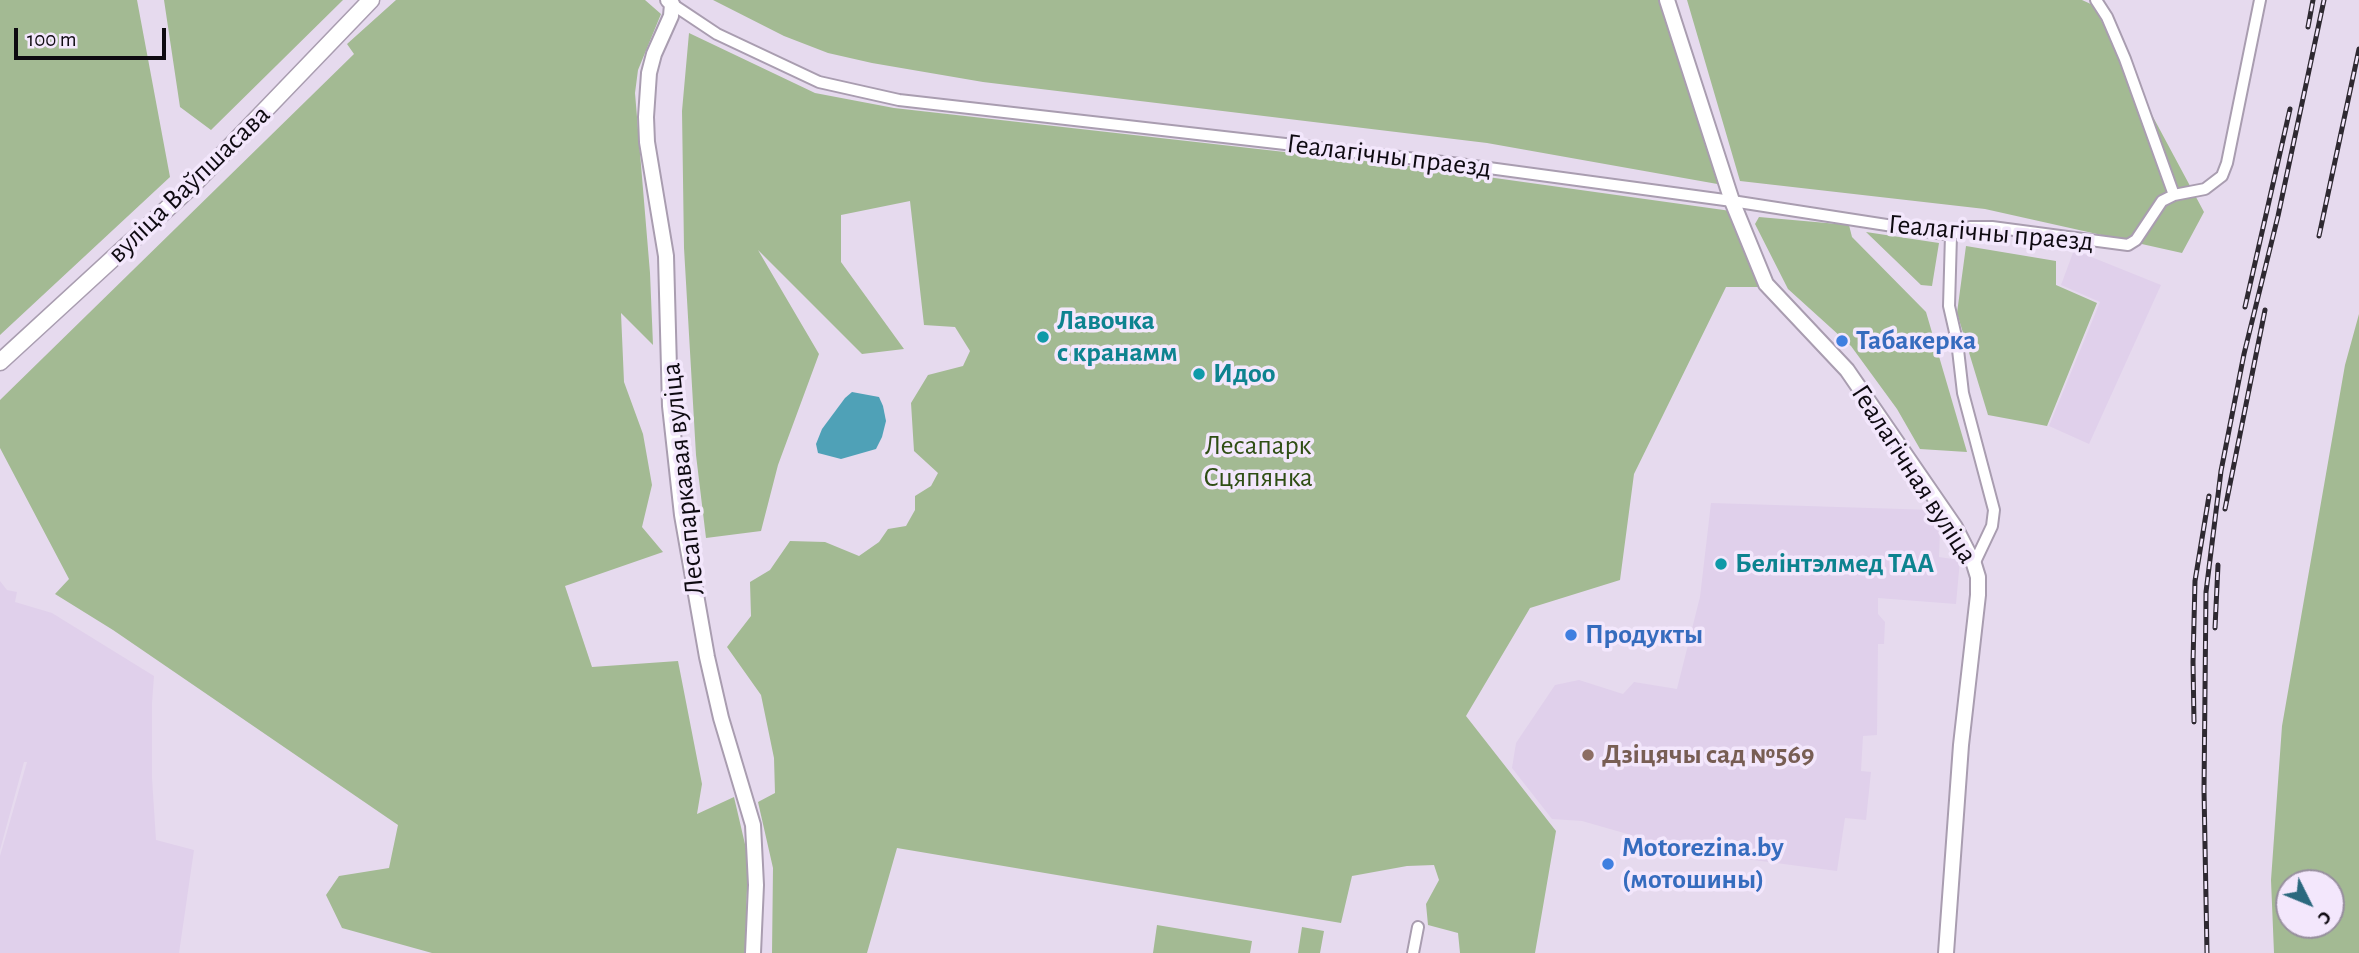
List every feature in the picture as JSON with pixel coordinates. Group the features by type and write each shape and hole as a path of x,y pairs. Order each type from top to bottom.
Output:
{"main road":[{"name":"вуліца Ваўпшасава","path":"0,362 194,184 371,0"}],"street":[{"name":"Геалагічная вуліца","path":"1667,0 1732,201 1766,284 1847,370 1955,527 1978,577 1961,745 1946,953"},
{"path":"2096,0 2107,17 2125,59 2174,195 2205,189 2222,176 2227,163 2260,0"},
{"name":"Геалагічны праезд","path":"670,2 717,34 819,82 899,100 1452,163 1732,201 1951,235 1970,227 1992,227 2128,245 2136,240 2162,201 2174,195"},
{"name":"Лесапаркавая вуліца","path":"670,2 671,16 654,54 649,74 646,117 666,256 670,406 682,515 707,657 721,718 753,825 756,866 753,953"},
{"path":"1951,235 1950,306 1963,393 1994,510 1992,526 1974,564"},
{"path":"1413,953 1418,927"}],"shaded area":[{"path":"2074,250 2161,285 2089,444 2049,426 2100,302 2061,285"},
{"path":"1711,503 1934,510 1933,521 1938,522 1940,532 1939,557 1960,560 1956,604 1878,598 1878,614 1885,622 1884,644 1878,644 1877,735 1863,736 1861,771 1871,772 1866,820 1845,818 1837,871 1738,858 1645,839 1582,821 1552,819 1512,768 1516,743 1555,685 1579,680 1623,694 1634,682 1677,689 1700,597"},
{"path":"0,581 7,590 17,592 15,602 52,613 154,676 152,778 156,840 194,850 179,953 0,953 0,856 27,762 24,762 0,850"}],"green space":[{"path":"0,0 137,0 170,177 0,335"},
{"path":"164,0 343,0 211,130 180,107"},
{"path":"396,0 645,0 661,14 638,70 635,93 650,273 653,345 621,313 624,382 643,434 652,485 642,527 663,552 565,586 592,667 678,661 702,784 697,814 734,797 748,857 745,953 432,953 342,928 326,895 339,876 389,868 398,825 113,630 55,594 69,579 0,448 0,400 354,54 347,44"},
{"path":"713,0 1663,0 1723,185 1487,143 983,82 872,63 828,53 784,36"},
{"path":"1687,0 2082,0 2093,5 2204,212 2182,253 1985,209 1740,181"},
{"name":"Лесапарк Сцяпянка","path":"689,33 815,93 894,108 1409,166 1738,212 1775,287 1726,287 1634,474 1620,580 1530,608 1466,716 1556,831 1535,953 1460,953 1458,933 1428,925 1426,904 1439,880 1434,865 1407,866 1352,876 1341,923 897,848 867,953 772,953 773,868 758,802 775,793 774,758 761,695 727,647 751,616 750,582 770,570 790,541 825,542 859,556 879,542 888,529 906,526 915,510 915,496 931,486 938,473 914,451 911,403 928,375 963,366 970,351 955,327 924,325 910,201 841,215 841,262 904,349 862,354 758,250 819,354 778,465 761,531 706,538 696,455 684,248 682,111"},
{"path":"1759,217 1849,225 1852,237 1926,312 1967,452 1920,449 1897,409 1851,346 1788,289 1755,224"},
{"path":"1866,232 1939,243 1932,286 1921,285"},
{"path":"1966,246 2056,261 2056,285 2097,303 2047,426 1988,415 1957,313"},
{"path":"2359,314 2359,953 2274,953 2271,880 2282,726 2345,365"},
{"path":"1157,925 1252,941 1250,953 1153,953"},
{"path":"1302,927 1324,931 1320,953 1298,953"}],"water":[{"path":"852,392 879,397 883,406 886,421 876,449 841,459 818,453 816,444 822,429"}],"railway":[{"path":"2308,27 2313,0"},
{"path":"2207,953 2204,790 2206,592 2221,471 2244,354 2278,216 2324,0"},
{"path":"2319,236 2359,49"},
{"path":"2245,307 2290,109"},
{"path":"2225,509 2265,310"},
{"path":"2194,722 2195,581 2209,496"},
{"path":"2215,628 2218,565"}],"place":[{"name":"Лавочка с кранамм","path":"1043,337"},
{"name":"Табакерка","path":"1842,341"},
{"name":"Идоо","path":"1199,374"},
{"name":"Белінтэлмед ТАА","path":"1721,564"},
{"name":"Продукты","path":"1571,635"},
{"name":"Дзіцячы сад №569","path":"1588,755"},
{"name":"Motorezina.by (мотошины)","path":"1608,864"}]}
